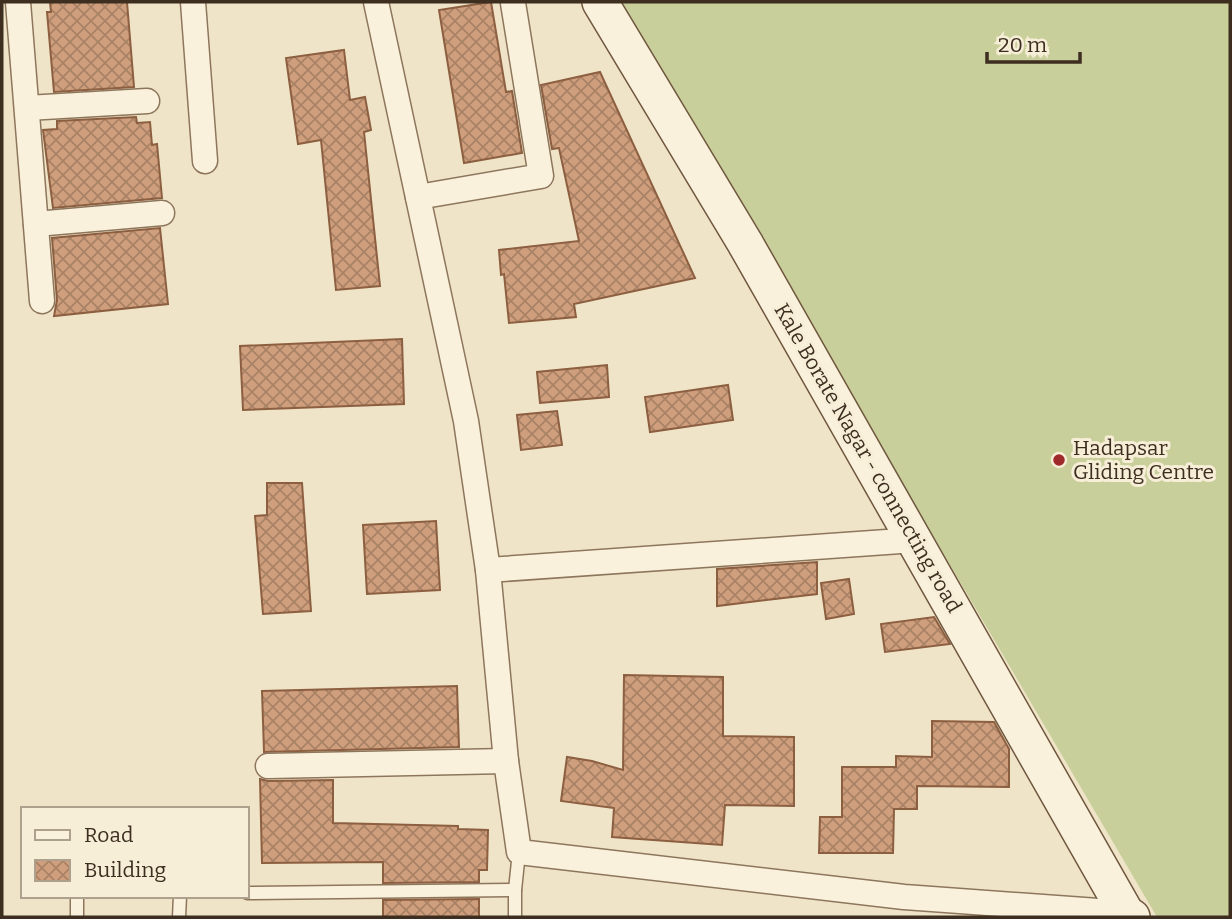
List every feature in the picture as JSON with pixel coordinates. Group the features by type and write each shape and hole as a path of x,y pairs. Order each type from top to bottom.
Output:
{"street":[{"path":"18,2 42,300"},
{"path":"193,2 205,160"},
{"path":"376,2 466,421 488,570 506,761 519,852 904,897 1129,915"},
{"name":"Kale Borate Nagar - connecting road","path":"600,2 745,243 1129,915"},
{"path":"418,197 541,176 513,3"},
{"path":"27,108 147,101"},
{"path":"36,224 162,213"},
{"path":"488,570 915,540"},
{"path":"268,766 506,761"}],"lane":[{"path":"515,917 519,852"},
{"path":"248,893 515,890"},
{"path":"77,898 77,917"},
{"path":"179,917 180,898"}],"green space":[{"name":"Hadapsar Gliding Centre","path":"619,2 1230,2 1230,917 1157,917"}],"building":[{"path":"50,2 127,2 134,87 54,92 47,12 51,12"},
{"path":"491,2 506,92 512,91 522,153 464,163 439,10"},
{"path":"344,50 350,100 365,97 371,130 364,132 380,286 336,290 321,140 298,144 286,58"},
{"path":"600,72 695,278 574,304 576,317 509,323 499,250 579,241 559,148 552,149 541,85"},
{"path":"136,117 137,123 150,122 152,145 157,144 162,198 53,208 43,130 57,129 57,121"},
{"path":"160,228 168,304 54,316 57,300 52,238"},
{"path":"402,339 404,404 243,410 240,346"},
{"path":"607,365 609,397 540,403 537,372"},
{"path":"728,385 733,420 650,432 645,397"},
{"path":"557,411 562,445 521,450 517,415"},
{"path":"267,483 302,483 311,611 263,614 255,516 267,515"},
{"path":"436,521 440,590 367,594 363,525"},
{"path":"817,562 817,594 717,606 717,569"},
{"path":"849,579 854,614 826,619 821,583"},
{"path":"934,617 950,644 885,652 881,624"},
{"path":"624,675 723,677 723,736 794,737 794,806 725,805 722,845 612,837 614,808 561,801 567,757 623,770"},
{"path":"457,686 459,747 264,752 262,691"},
{"path":"932,721 994,722 1009,749 1009,787 917,786 917,809 894,809 893,853 819,853 820,817 842,817 842,767 896,767 896,756 932,757"},
{"path":"260,779 333,780 333,823 458,826 458,829 488,830 487,870 479,870 479,882 383,883 383,862 262,863"},
{"path":"479,899 479,917 383,917 383,900"}],"place":[{"name":"Hadapsar Gliding Centre","path":"1059,460"}]}
